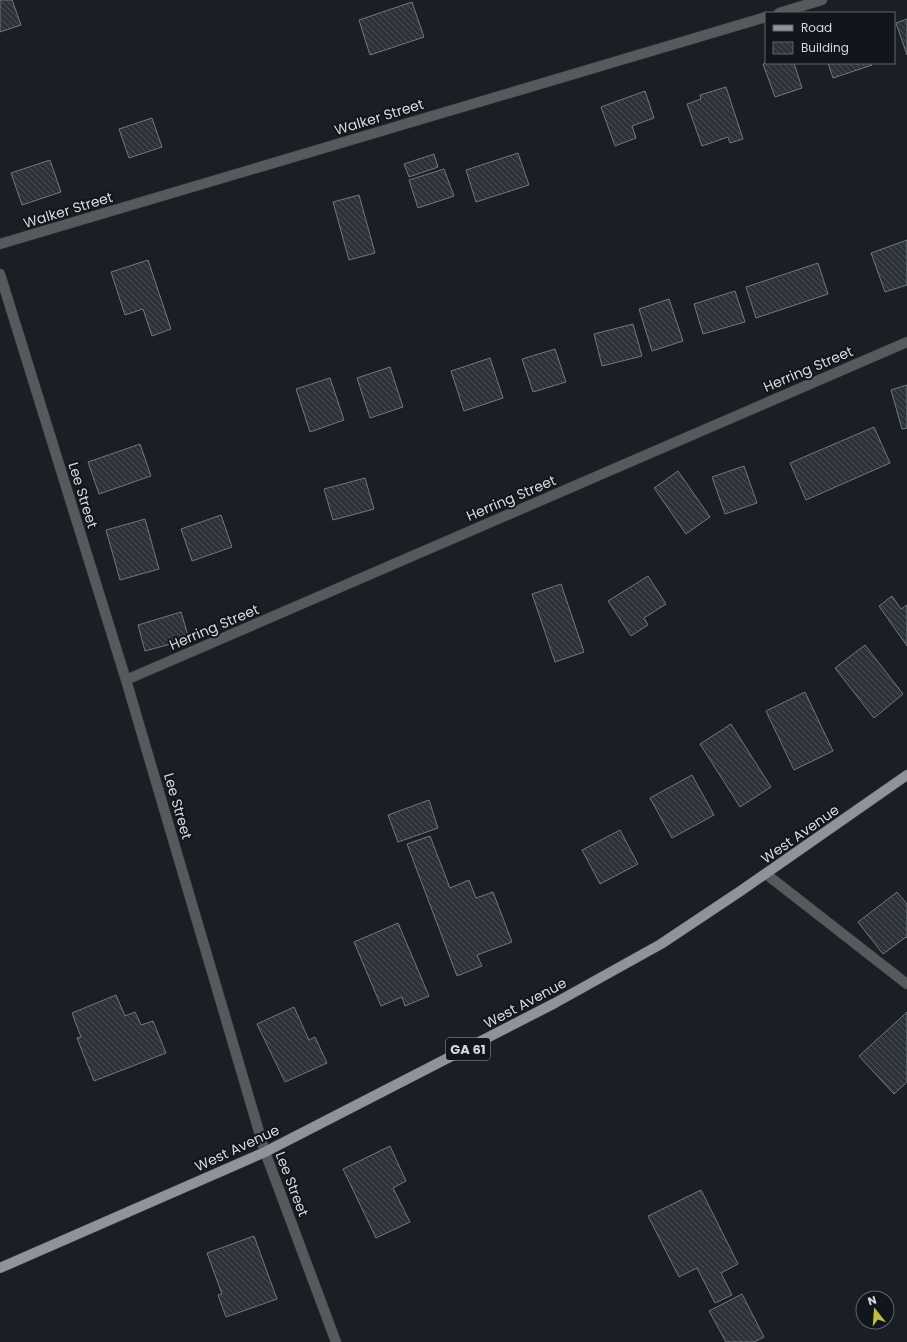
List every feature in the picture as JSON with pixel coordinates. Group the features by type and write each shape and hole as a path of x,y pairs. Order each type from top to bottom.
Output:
{"main road":[{"name":"West Avenue","path":"0,1268 265,1152 555,1004 661,944 766,874 907,776"}],"street":[{"path":"781,12 822,0"},
{"name":"Walker Street","path":"0,244 765,17"},
{"name":"Lee Street","path":"0,274 126,680 265,1152 336,1342"},
{"name":"Herring Street","path":"126,680 907,342"},
{"path":"766,874 907,984"}],"building":[{"path":"0,0 12,0 21,25 0,32"},
{"path":"412,2 424,37 370,55 359,20"},
{"path":"907,19 907,55 896,23"},
{"path":"763,64 794,64 802,88 775,97"},
{"path":"828,64 872,65 833,78"},
{"path":"726,87 743,139 730,143 728,137 702,146 687,104 701,99 700,95"},
{"path":"645,91 654,118 632,126 636,138 615,146 601,107"},
{"path":"152,118 162,147 129,158 119,129"},
{"path":"518,153 529,185 476,202 466,170"},
{"path":"434,154 438,167 409,177 404,164"},
{"path":"50,160 61,192 22,205 11,173"},
{"path":"444,169 454,196 418,208 409,180"},
{"path":"359,195 375,253 349,260 333,202"},
{"path":"907,240 907,285 885,292 871,253"},
{"path":"148,260 171,329 152,336 143,309 125,315 111,272"},
{"path":"818,263 828,294 756,318 746,287"},
{"path":"735,291 745,322 703,334 694,304"},
{"path":"669,299 683,341 652,351 639,309"},
{"path":"633,324 642,356 602,366 594,334"},
{"path":"555,349 566,382 533,392 522,359"},
{"path":"490,358 503,398 464,411 451,371"},
{"path":"390,367 403,407 370,418 357,378"},
{"path":"330,378 344,420 310,432 296,389"},
{"path":"907,385 907,428 902,429 891,390"},
{"path":"874,427 890,463 806,500 790,463"},
{"path":"140,444 151,476 99,494 88,462"},
{"path":"744,466 757,503 725,514 712,477"},
{"path":"678,471 710,517 686,534 654,488"},
{"path":"365,478 374,509 333,520 324,489"},
{"path":"221,515 232,547 192,561 181,529"},
{"path":"145,519 159,569 120,580 106,530"},
{"path":"648,576 666,604 644,618 648,625 631,636 608,601"},
{"path":"561,584 584,652 555,662 532,594"},
{"path":"892,596 901,609 907,605 907,646 879,606"},
{"path":"181,612 189,639 145,651 138,625"},
{"path":"865,645 903,694 874,718 835,668"},
{"path":"805,692 833,751 794,770 766,711"},
{"path":"731,724 771,787 740,807 700,744"},
{"path":"692,775 714,815 672,838 650,798"},
{"path":"429,800 438,828 398,842 388,815"},
{"path":"620,830 638,864 600,884 582,850"},
{"path":"430,836 450,888 469,880 476,898 493,892 512,942 477,955 482,966 457,976 407,844"},
{"path":"897,892 907,904 907,938 906,937 883,954 858,922"},
{"path":"398,923 429,996 405,1006 402,997 381,1006 354,942"},
{"path":"116,995 125,1016 135,1012 141,1025 153,1021 166,1053 94,1081 77,1038 81,1037 72,1013"},
{"path":"294,1007 309,1040 315,1037 327,1063 285,1082 257,1024"},
{"path":"907,1012 907,1082 894,1094 859,1056"},
{"path":"390,1146 406,1181 393,1188 410,1222 376,1238 343,1169"},
{"path":"701,1190 738,1264 721,1273 732,1295 715,1303 697,1268 679,1277 648,1216"},
{"path":"254,1236 277,1299 226,1317 218,1295 222,1294 207,1253"},
{"path":"742,1294 764,1337 754,1342 726,1342 709,1311"}]}
